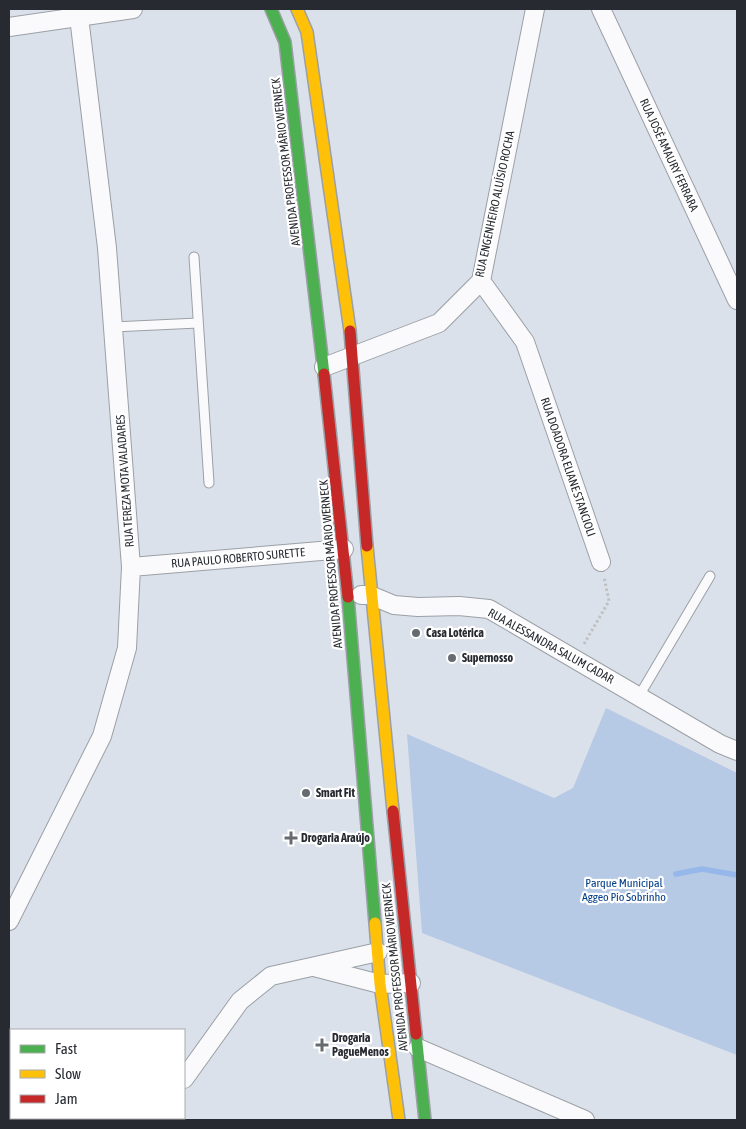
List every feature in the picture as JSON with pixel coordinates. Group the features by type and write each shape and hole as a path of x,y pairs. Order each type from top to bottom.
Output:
{"main road":[{"name":"AVENIDA PROFESSOR MÁRIO WERNECK","path":"271,9 285,42 324,367 344,549 380,984 399,1120"},
{"name":"AVENIDA PROFESSOR MÁRIO WERNECK","path":"297,9 307,32 354,356 370,595 425,1120"}],"street":[{"path":"9,28 133,9"},
{"name":"RUA ENGENHEIRO ALUÍSIO ROCHA","path":"324,367 439,323 481,281 535,9"},
{"name":"RUA JOSÉ AMAURY FERRARA","path":"601,9 737,300"},
{"name":"RUA TEREZA MOTA VALADARES","path":"9,921 102,736 128,648 131,567 107,248 79,17"},
{"name":"RUA DOADORA ELIANE STANCIOLI","path":"481,281 524,342 601,562"},
{"name":"RUA PAULO ROBERTO SURETTE","path":"131,567 344,549"},
{"name":"RUA ALESSANDRA SALUM CADAR","path":"348,595 370,595 394,605 418,607 459,606 489,609 720,744 737,752"},
{"path":"185,1078 240,1001 271,976 378,952"},
{"path":"309,966 380,984 411,983"},
{"path":"418,1048 585,1120"}],"lane":[{"path":"194,257 209,483"},
{"path":"113,327 198,324"},
{"path":"639,696 710,576"}],"path":[{"path":"575,658 609,601 601,562"}],"green space":[{"name":"Parque Municipal Aggeo Pio Sobrinho","path":"606,708 737,773 737,1055 422,933 407,734 554,798 573,788"}],"waterway":[{"path":"676,874 702,869 737,875"}],"traffic: fast":[{"path":"271,9 285,42 324,374"},
{"path":"348,597 375,923"},
{"path":"416,1034 425,1120"}],"traffic: slow":[{"path":"297,9 307,32 350,331"},
{"path":"367,546 393,811"},
{"path":"375,923 380,984 399,1120"}],"traffic: jam":[{"path":"350,331 367,546"},
{"path":"324,374 348,597"},
{"path":"393,811 416,1034"}],"place":[{"name":"Casa Lotérica","path":"416,633"},
{"name":"Supernosso","path":"452,658"},
{"name":"Smart Fit","path":"306,793"},
{"name":"Drogaria Araújo","path":"291,838"},
{"name":"Drogaria PagueMenos","path":"322,1045"}]}
